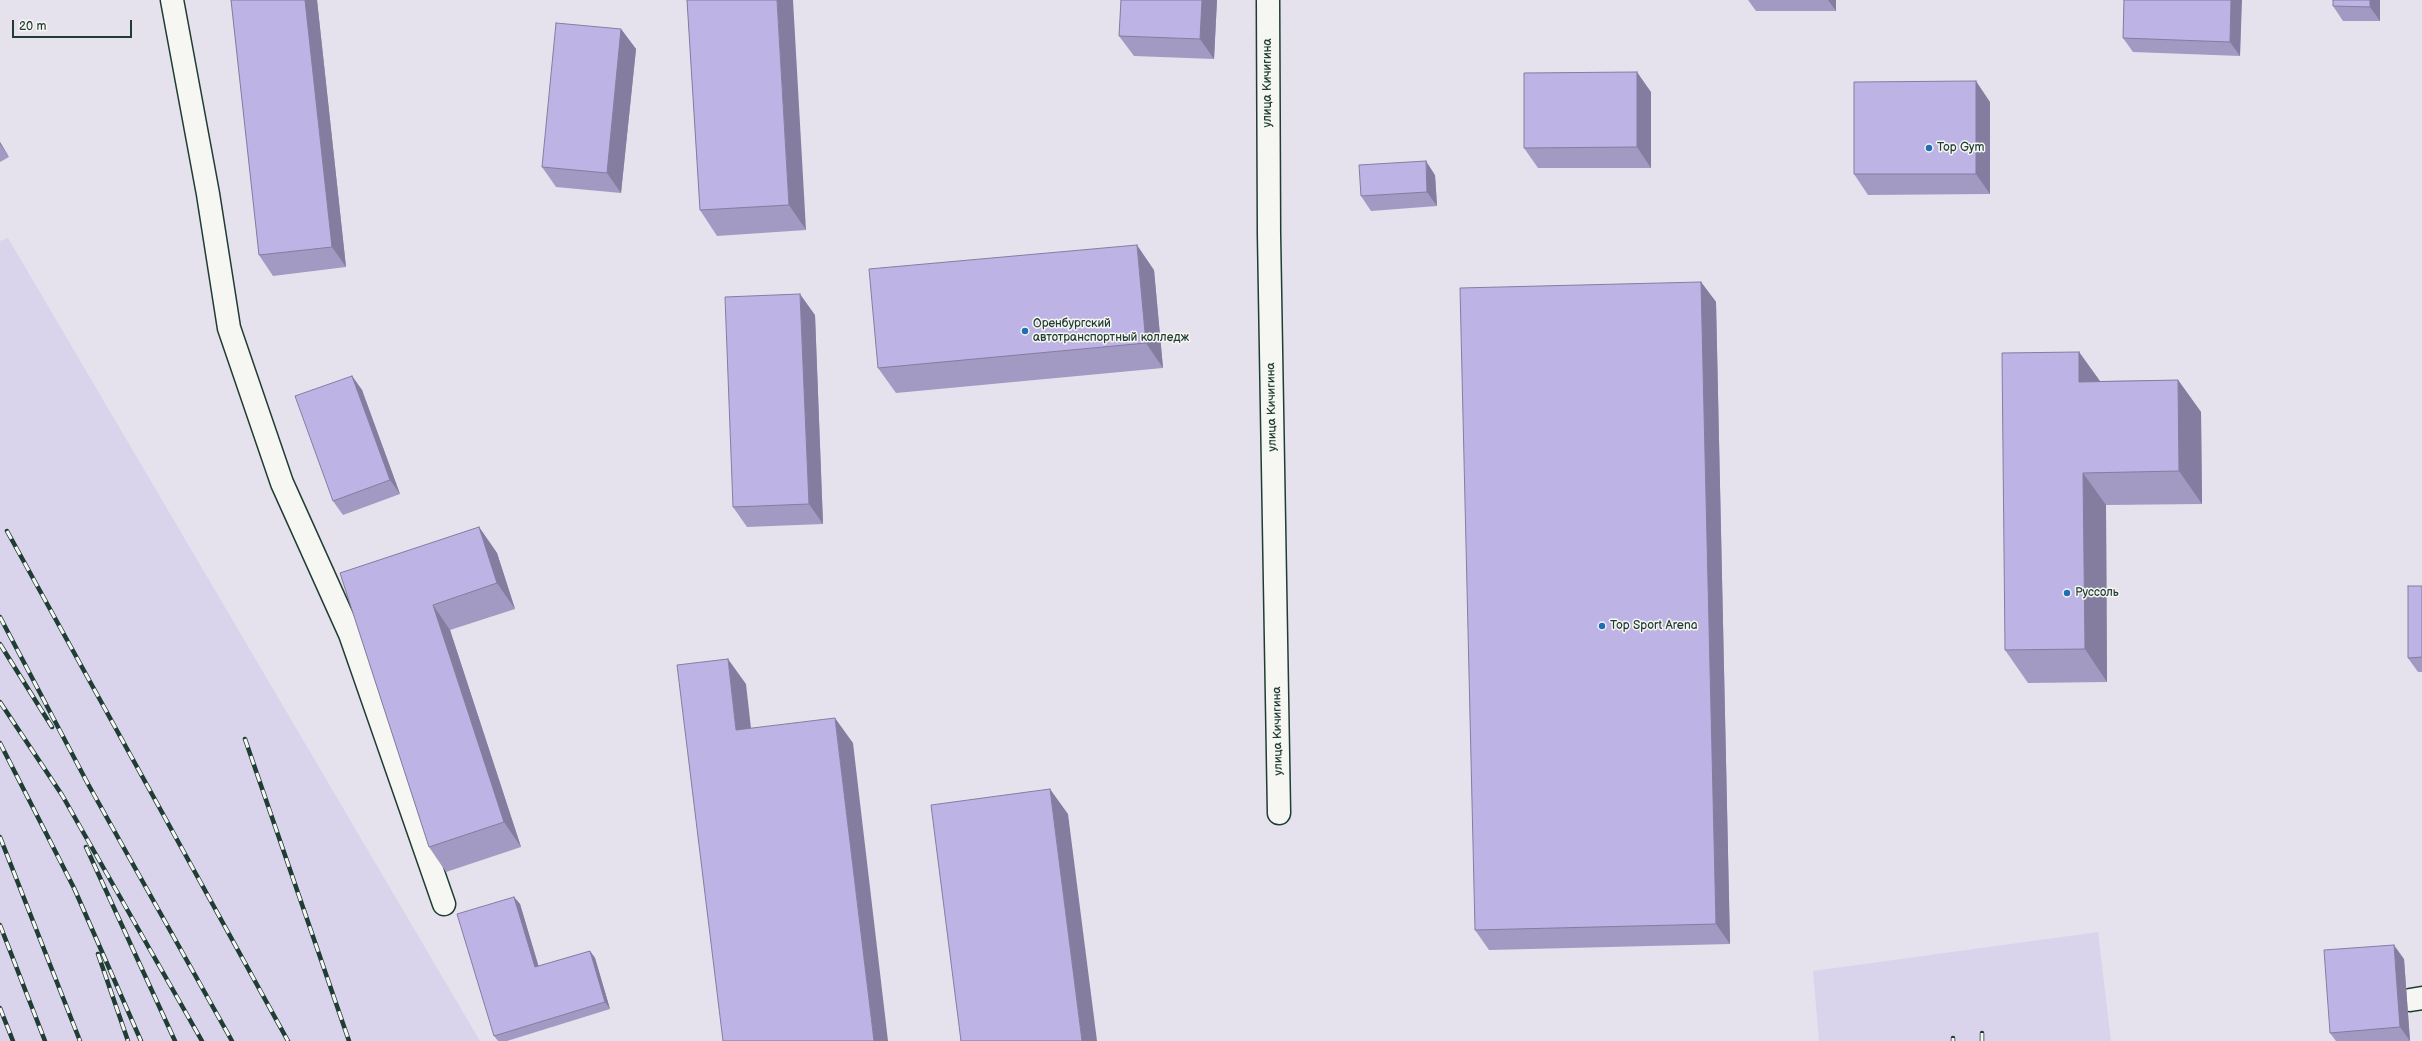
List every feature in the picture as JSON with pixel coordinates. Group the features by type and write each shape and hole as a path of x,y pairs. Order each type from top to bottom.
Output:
{"street":[{"path":"172,0 208,194 229,328 282,483 350,634 444,904"},
{"name":"улица Кичигина","path":"1268,0 1269,242 1279,814"}],"shaded area":[{"path":"8,238 480,1041 0,1041 0,241"},
{"path":"2098,932 2111,1041 1819,1041 1813,971"}],"building":[{"path":"231,0 305,0 332,247 259,255"},
{"path":"687,0 777,0 789,205 700,210"},
{"path":"1121,0 1202,0 1200,39 1119,36"},
{"path":"2124,0 2231,0 2230,42 2123,38"},
{"path":"2333,0 2370,0 2370,7 2333,6"},
{"path":"556,23 621,29 607,173 542,167"},
{"path":"1637,72 1637,147 1524,148 1524,73"},
{"name":"Top Gym","path":"1976,81 1976,174 1854,174 1854,82"},
{"path":"1426,161 1427,192 1361,196 1359,165"},
{"name":"Оренбургский автотранспортный колледж","path":"1137,245 1146,343 878,368 869,269"},
{"name":"Top Sport Arena","path":"1701,282 1716,924 1475,930 1460,288"},
{"path":"800,294 809,504 733,507 725,297"},
{"name":"Руссоль","path":"2079,352 2079,382 2178,380 2179,471 2083,473 2085,649 2005,650 2002,353"},
{"path":"352,376 390,480 333,501 295,396"},
{"path":"479,527 497,583 433,605 504,822 429,847 340,573"},
{"path":"2408,586 2422,586 2422,657 2408,658"},
{"path":"728,659 736,730 835,718 874,1041 723,1041 677,665"},
{"path":"1050,789 1082,1041 961,1041 931,805"},
{"path":"514,897 535,967 590,951 605,1002 494,1036 457,914"},
{"path":"2394,945 2400,1027 2330,1033 2324,950"}],"railway":[{"path":"7,531 288,1041"},
{"path":"0,617 88,784 232,1041"},
{"path":"0,644 52,727"},
{"path":"0,702 62,795 202,1041"},
{"path":"245,739 349,1041"},
{"path":"0,743 74,888 141,1041"},
{"path":"0,837 80,1041"},
{"path":"86,847 175,1041"},
{"path":"0,925 45,1041"},
{"path":"98,954 128,1041"},
{"path":"0,1008 13,1041"},
{"path":"1982,1033 1982,1041"}],"place":[{"name":"Top Gym","path":"1929,148"},
{"name":"Оренбургский автотранспортный колледж","path":"1025,331"},
{"name":"Руссоль","path":"2067,593"},
{"name":"Top Sport Arena","path":"1602,626"}]}
